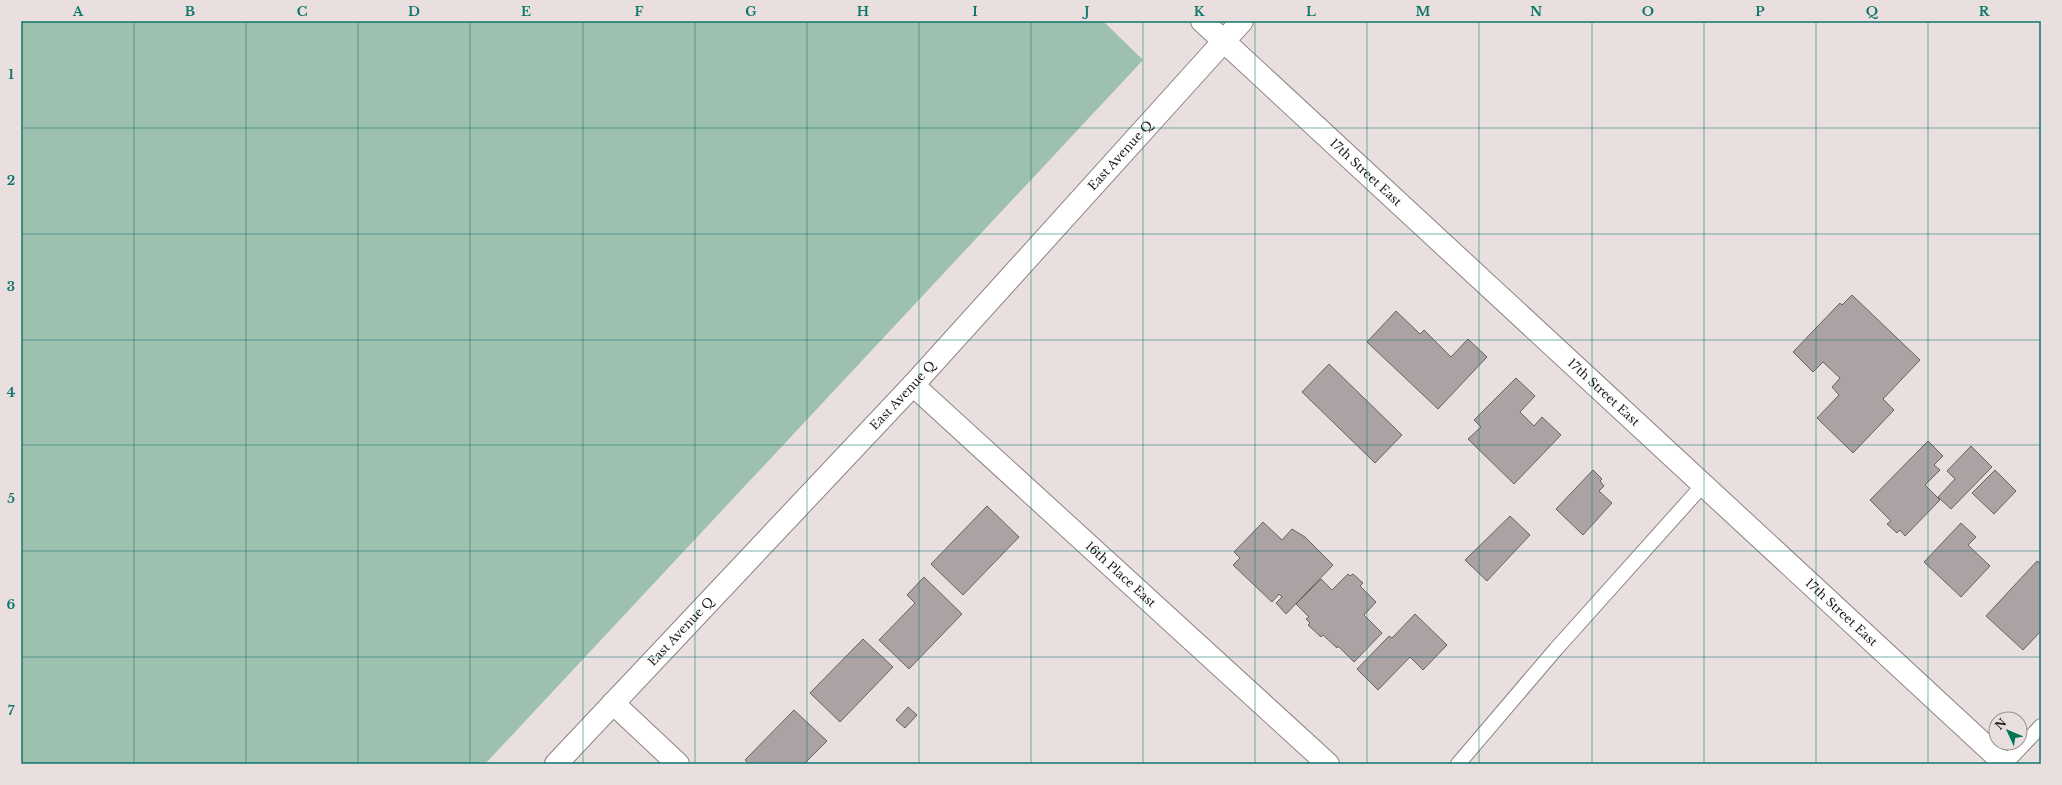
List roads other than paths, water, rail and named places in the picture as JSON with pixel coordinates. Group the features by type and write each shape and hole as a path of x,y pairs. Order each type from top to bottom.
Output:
{"street":[{"name":"17th Street East","path":"1202,21 2005,764"},
{"name":"East Avenue Q","path":"556,764 913,384 1242,21"},
{"name":"16th Place East","path":"913,384 1328,764"},
{"path":"613,703 678,764"}],"lane":[{"path":"1458,764 1556,649 1703,484"},
{"path":"2005,764 2041,726"}]}
